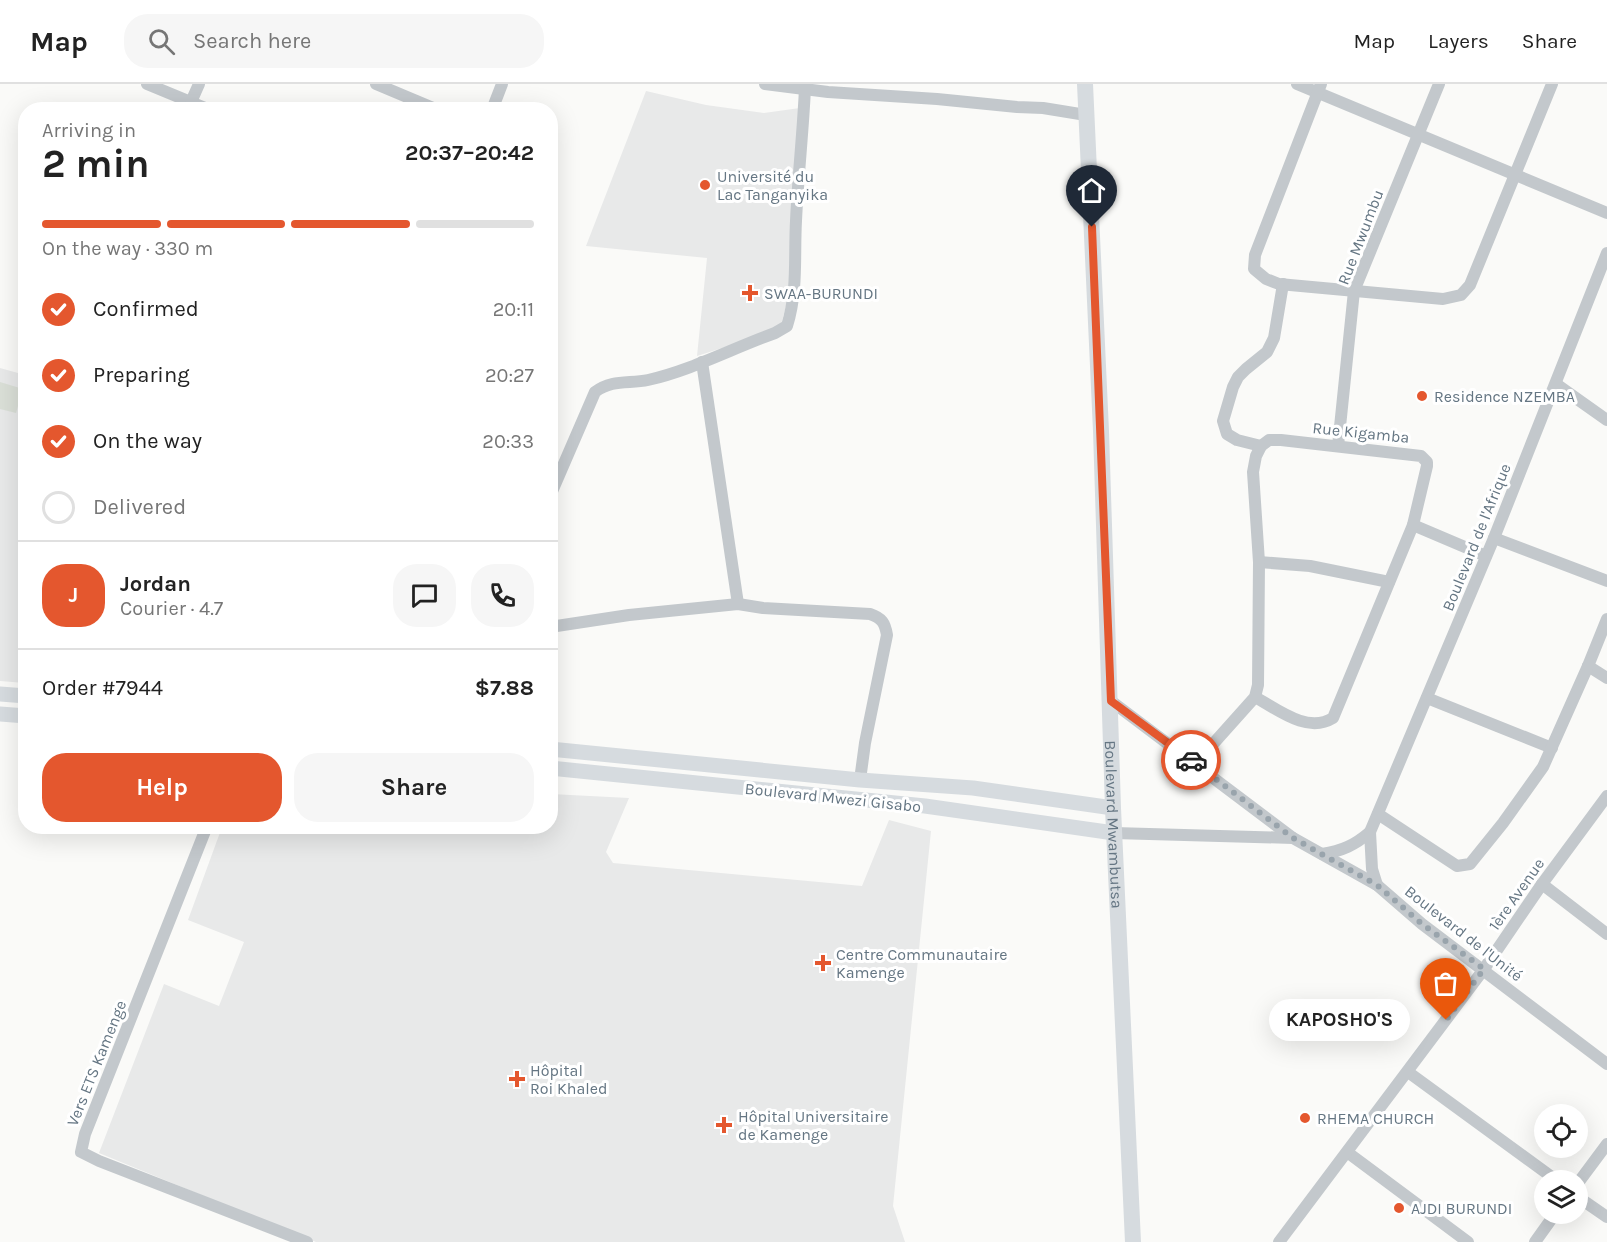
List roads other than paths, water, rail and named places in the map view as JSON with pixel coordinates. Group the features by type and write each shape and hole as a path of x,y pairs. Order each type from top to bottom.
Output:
{"highway":[{"name":"Boulevard Mwambutsa","path":"1085,84 1101,431 1114,833 1133,1242"}],"main road":[{"path":"0,694 18,695"},
{"path":"0,714 18,715"},
{"name":"Boulevard Mwezi Gisabo","path":"558,750 860,780 973,788 1113,807"},
{"path":"640,777 641,757"},
{"name":"Boulevard Mwezi Gisabo","path":"558,769 926,806 1114,833"}],"street":[{"path":"147,84 191,102 199,84"},
{"path":"376,84 419,102"},
{"path":"495,102 502,84"},
{"path":"765,84 849,94 937,99 1017,108 1029,106 1086,115"},
{"path":"1297,84 1319,89 1418,135 1607,213"},
{"name":"Rue Mwumbu","path":"1338,446 1354,291 1439,84"},
{"path":"1319,89 1255,255 1254,269 1266,279 1283,284 1443,299 1461,295 1470,285 1552,84"},
{"path":"558,478 596,392 604,386 623,381 646,380 702,362 787,326 794,301 796,220 805,88"},
{"name":"Boulevard de l'Afrique","path":"1377,885 1372,869 1370,832 1494,538 1607,253"},
{"path":"1196,763 1255,697 1259,675 1259,562 1253,472 1261,446 1237,440 1227,434 1223,421 1226,406 1238,377 1267,352 1274,338 1283,284"},
{"path":"702,362 738,604"},
{"path":"1556,384 1607,420"},
{"name":"Rue Kigamba","path":"1261,446 1269,440 1417,454 1425,459 1427,466 1413,525"},
{"path":"1255,697 1299,721 1313,724 1324,723 1333,718 1413,525 1486,556"},
{"path":"1494,538 1607,581"},
{"path":"1259,562 1310,566 1389,582"},
{"path":"558,626 629,615 738,604 763,608 870,614 880,618 885,625 887,635 865,743 860,780"},
{"path":"1378,814 1457,866 1470,864 1534,782 1552,748 1607,619"},
{"path":"1588,666 1607,678"},
{"path":"1426,699 1552,748"},
{"name":"Boulevard de l'Unité","path":"1111,701 1293,838 1377,885 1422,924 1607,1064"},
{"name":"1ère Avenue","path":"1286,1240 1347,1152 1484,969 1542,884 1605,801"},
{"path":"1322,854 1357,844 1370,832"},
{"name":"Boulevard de l'Unité","path":"1114,833 1293,838"},
{"name":"Vers ETS Kamenge","path":"204,834 85,1134 81,1152 307,1242"},
{"path":"1542,884 1607,934"},
{"path":"1408,1072 1542,1170"},
{"path":"1588,1170 1607,1144"},
{"path":"1347,1152 1468,1242"},
{"path":"1588,1204 1607,1217"},
{"path":"1535,1242 1548,1224"}],"place":[{"name":"Université du Lac Tanganyika","path":"705,185"},
{"name":"SWAA-BURUNDI","path":"750,293"},
{"name":"Residence NZEMBA","path":"1422,396"},
{"name":"Centre Communautaire Kamenge","path":"823,963"},
{"name":"KAPOSHO'S","path":"1446,1020"},
{"name":"Hôpital Roi Khaled","path":"517,1079"},
{"name":"RHEMA CHURCH","path":"1305,1118"},
{"name":"Hôpital Universitaire de Kamenge","path":"724,1125"},
{"name":"AJDI BURUNDI","path":"1399,1208"}]}
